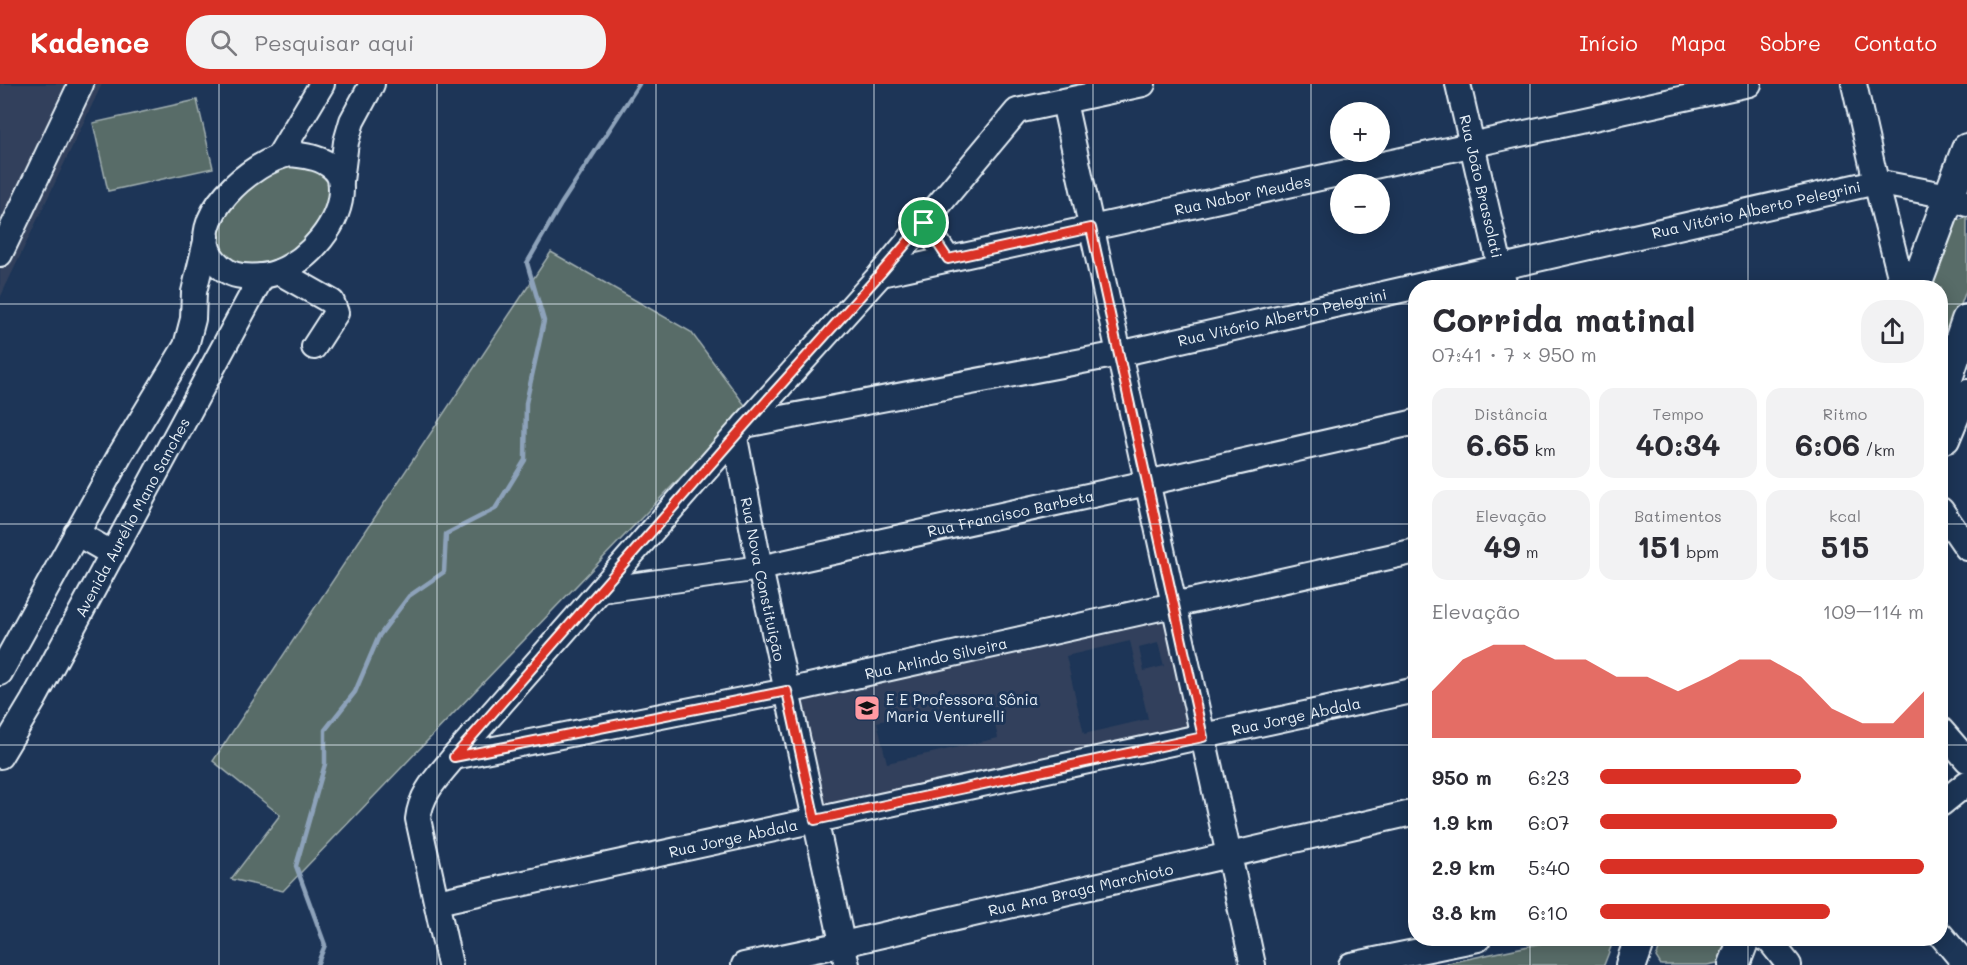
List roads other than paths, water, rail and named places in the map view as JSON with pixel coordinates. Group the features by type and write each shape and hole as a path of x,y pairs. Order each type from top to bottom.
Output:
{"main road":[{"path":"1919,280 1958,200 1967,149"},
{"path":"1948,373 1958,340"},
{"path":"1631,965 1638,946"},
{"path":"1734,965 1741,946"}],"street":[{"path":"0,254 81,84"},
{"path":"279,156 322,84"},
{"path":"207,237 210,255 222,268 236,275 271,274 298,260 321,240 338,213 346,142 352,121 372,84"},
{"path":"450,965 418,819 424,794 454,757 881,273 1017,111 1143,84"},
{"name":"Rua João Brassolati","path":"1458,84 1503,278"},
{"name":"Rua Nabor Meudes","path":"881,273 1749,84"},
{"path":"1854,84 1876,182 1902,280"},
{"path":"1064,102 1254,965"},
{"path":"0,673 120,455 186,346 193,319 194,292 210,220 214,212 236,183 279,156 291,154 320,160 335,169 341,181"},
{"name":"Rua Vitório Alberto Pelegrini","path":"1503,278 1876,182 1958,200"},
{"path":"924,223 948,259"},
{"path":"271,274 332,302 336,312 314,347"},
{"name":"Avenida Aurélio Mano Sanches","path":"0,756 33,701 271,274"},
{"name":"Rua Vitório Alberto Pelegrini","path":"740,432 803,414 1408,297"},
{"path":"781,385 803,414"},
{"path":"1948,438 1967,392"},
{"name":"Rua Francisco Barbeta","path":"601,590 760,568 1408,424"},
{"name":"Rua Nova Constituição","path":"740,432 760,568 845,955"},
{"path":"1948,523 1967,548"},
{"path":"76,533 113,554"},
{"name":"Rua Arlindo Silveira","path":"454,757 787,691 1408,553"},
{"name":"Rua Jorge Abdala","path":"437,902 1408,692"},
{"path":"1948,738 1967,760"},
{"path":"1948,798 1967,783"},
{"name":"Rua Ana Braga Marchioto","path":"744,965 845,955 1229,855 1408,814"},
{"path":"1948,943 1966,965"},
{"path":"1360,964 1445,946"},
{"path":"1774,946 1790,965"}],"waterway":[{"path":"317,965 325,945 296,866 325,764 325,730 355,692 379,636 409,596 444,572 446,534 495,509 525,460 526,403 544,321 527,263 561,204 639,84"}],"place":[{"name":"E E Professora Sônia Maria Venturelli","path":"867,708"}]}
